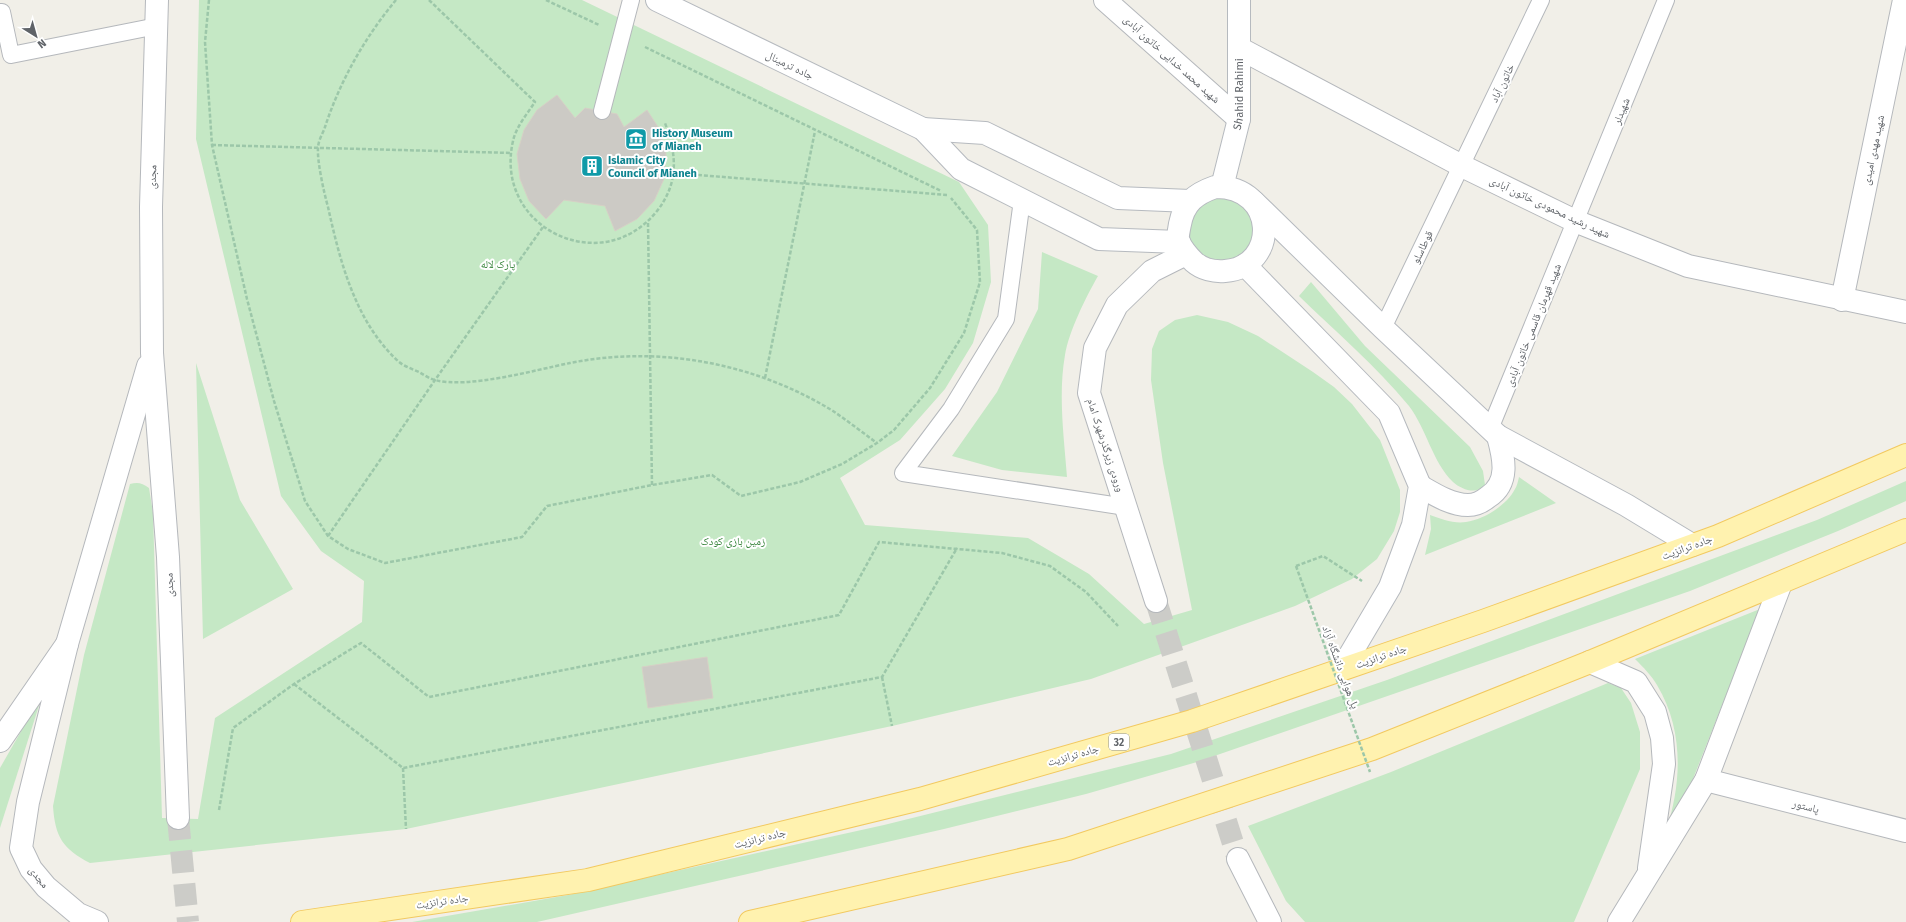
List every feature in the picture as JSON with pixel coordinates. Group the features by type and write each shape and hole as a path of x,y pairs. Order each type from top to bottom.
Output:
{"main road":[{"name":"جاده ترانزیت","path":"302,922 588,880 920,799 1192,721 1484,622 1718,536 1906,455"},
{"path":"750,922 1068,849 1372,748 1590,662 1906,530"}],"street":[{"name":"مجدی","path":"157,0 151,207 152,353 168,557 178,818"},
{"name":"جاده ترمینال","path":"657,0 923,129"},
{"name":"شهید محمد خدایی خاتون آبادی","path":"1105,0 1239,119"},
{"name":"Shahid Rahimi","path":"1222,187 1239,119 1239,0"},
{"name":"شهید مهدی امیدی","path":"1842,300 1904,0"},
{"name":"شهید رشید محمودی خاتون آبادی","path":"1239,48 1462,166 1575,221 1688,266 1842,300 1906,312"},
{"path":"923,129 961,169 1099,239 1182,248"},
{"path":"923,129 985,133 1118,198 1190,201"},
{"path":"1254,202 1261,212 1264,224 1264,236 1260,247 1245,265 1233,271 1219,272 1207,270 1195,263 1182,248 1182,213 1190,201 1201,192 1215,187 1230,187 1243,192 1254,202 1383,328 1494,433 1626,505 1692,545"},
{"name":"ورودی زیرگذرشهرک امام","path":"1156,601 1089,393 1095,348 1117,305 1152,272 1182,248"},
{"path":"1245,265 1389,413 1420,486 1413,525 1390,588 1341,670"},
{"name":"مجدی","path":"97,922 78,914 46,887 31,869 21,848 28,802 67,644 152,353"},
{"path":"1420,486 1438,496 1455,502 1469,505 1482,501 1498,488 1504,474 1503,455 1494,433"},
{"path":"1619,922 1706,780 1781,583"},
{"name":"مجدی","path":"0,741 67,644"},
{"path":"1590,662 1636,682 1655,712 1662,738 1664,764 1647,877"},
{"name":"پاستور","path":"1706,780 1906,831"},
{"path":"1238,858 1270,922"}],"lane":[{"path":"602,111 623,36 630,0"},
{"name":"خاتون آباد","path":"1462,166 1541,0"},
{"name":"شهیدلر","path":"1575,221 1666,0"},
{"path":"0,12 2,12 11,56 157,26"},
{"name":"قوطاسلو","path":"1383,328 1462,166"},
{"path":"1022,200 1006,320 951,409 903,473 1126,507"},
{"name":"شهید قهرمان قاسمی خاتون آبادی","path":"1494,433 1575,221"}],"path":[{"path":"209,0 205,42 212,145 247,299 274,401 305,501 328,536 348,550 385,563 522,537 547,506 652,484 712,475 741,496 800,482 842,464 877,443 894,430 934,382 964,333 980,282 977,230 950,196 814,131 623,36 546,0"},
{"path":"396,0 383,15 356,56 332,106 318,148 324,190 335,241 354,297 371,329 400,363 435,380 462,383 512,375 589,359 650,355 698,360 765,378 832,411 877,443"},
{"path":"429,0 535,102 523,119 513,141 510,165 515,189 526,210 543,227 568,240 596,244 624,237 648,222 666,200 674,173 673,144 665,123"},
{"path":"765,378 814,131"},
{"path":"212,145 512,153"},
{"path":"674,173 950,196"},
{"path":"648,222 652,484"},
{"path":"328,536 435,380 543,227"},
{"path":"219,810 233,728 294,684 361,643 430,697 840,615 879,542 1002,553 1050,566 1086,592 1118,626"},
{"path":"892,726 882,677 957,548"},
{"name":"پل هوایی دانشگاه آزاد","path":"1370,772 1296,566 1323,556 1385,596"},
{"path":"294,684 403,768 882,677"},
{"path":"403,768 406,829"}],"green space":[{"path":"199,0 582,0 959,182 988,225 991,282 973,343 945,389 900,440 840,478 865,525 1028,538 1089,574 1144,624 1192,610 1163,463 1151,380 1152,349 1159,331 1175,320 1197,315 1228,322 1258,336 1334,387 1352,404 1380,440 1400,490 1400,512 1394,531 1377,559 1352,579 1295,606 1091,679 892,726 406,829 90,863 73,853 62,841 58,834 53,806 84,655 130,484 140,483 149,488 153,513 162,818 198,819 215,718 362,622 364,581 321,551 281,496 196,139"},
{"path":"1228,196 1247,209 1256,231 1248,253 1217,267 1189,249 1188,216 1204,200"},
{"path":"1042,252 1098,276 1074,325 1065,355 1062,401 1067,477 1002,470 952,456 997,392 1038,309"},
{"path":"1311,282 1365,346 1470,447 1483,471 1485,485 1482,488 1474,491 1465,489 1453,482 1446,474 1440,465 1421,425 1409,406 1369,363 1299,296"},
{"path":"196,363 240,500 293,589 203,639"},
{"path":"1519,477 1556,503 1425,555 1431,529 1430,515 1448,521 1473,521 1494,511 1506,501 1516,488"},
{"path":"1906,481 1906,501 1838,531 1690,591 1197,762 1086,794 944,829 537,922 412,922 568,895 884,825 1171,754 1387,680 1817,520"},
{"path":"1760,609 1687,794 1666,831 1675,794 1677,776 1678,757 1676,738 1666,702 1650,675 1635,659"},
{"path":"1608,683 1621,688 1631,703 1640,732 1640,769 1574,922 1305,922 1286,901 1248,826 1391,772"},
{"path":"43,693 0,828 0,768"}],"building":[{"name":"Islamic City Council of Mianeh","path":"557,95 575,118 585,108 617,114 624,127 647,110 660,130 666,154 664,179 654,201 637,219 615,231 605,206 564,200 546,219 529,201 520,179 517,154 524,130 537,110"},
{"path":"707,657 713,698 648,708 642,667"}],"tunnel":[{"path":"1156,601 1238,859"},
{"path":"178,818 188,922"}],"place":[{"name":"History Museum of Mianeh","path":"636,139"},
{"name":"Islamic City Council of Mianeh","path":"592,166"}],"park label":[{"name":"پارک لاله","path":"498,264"},
{"name":"زمین بازی کودک","path":"733,541"}]}
